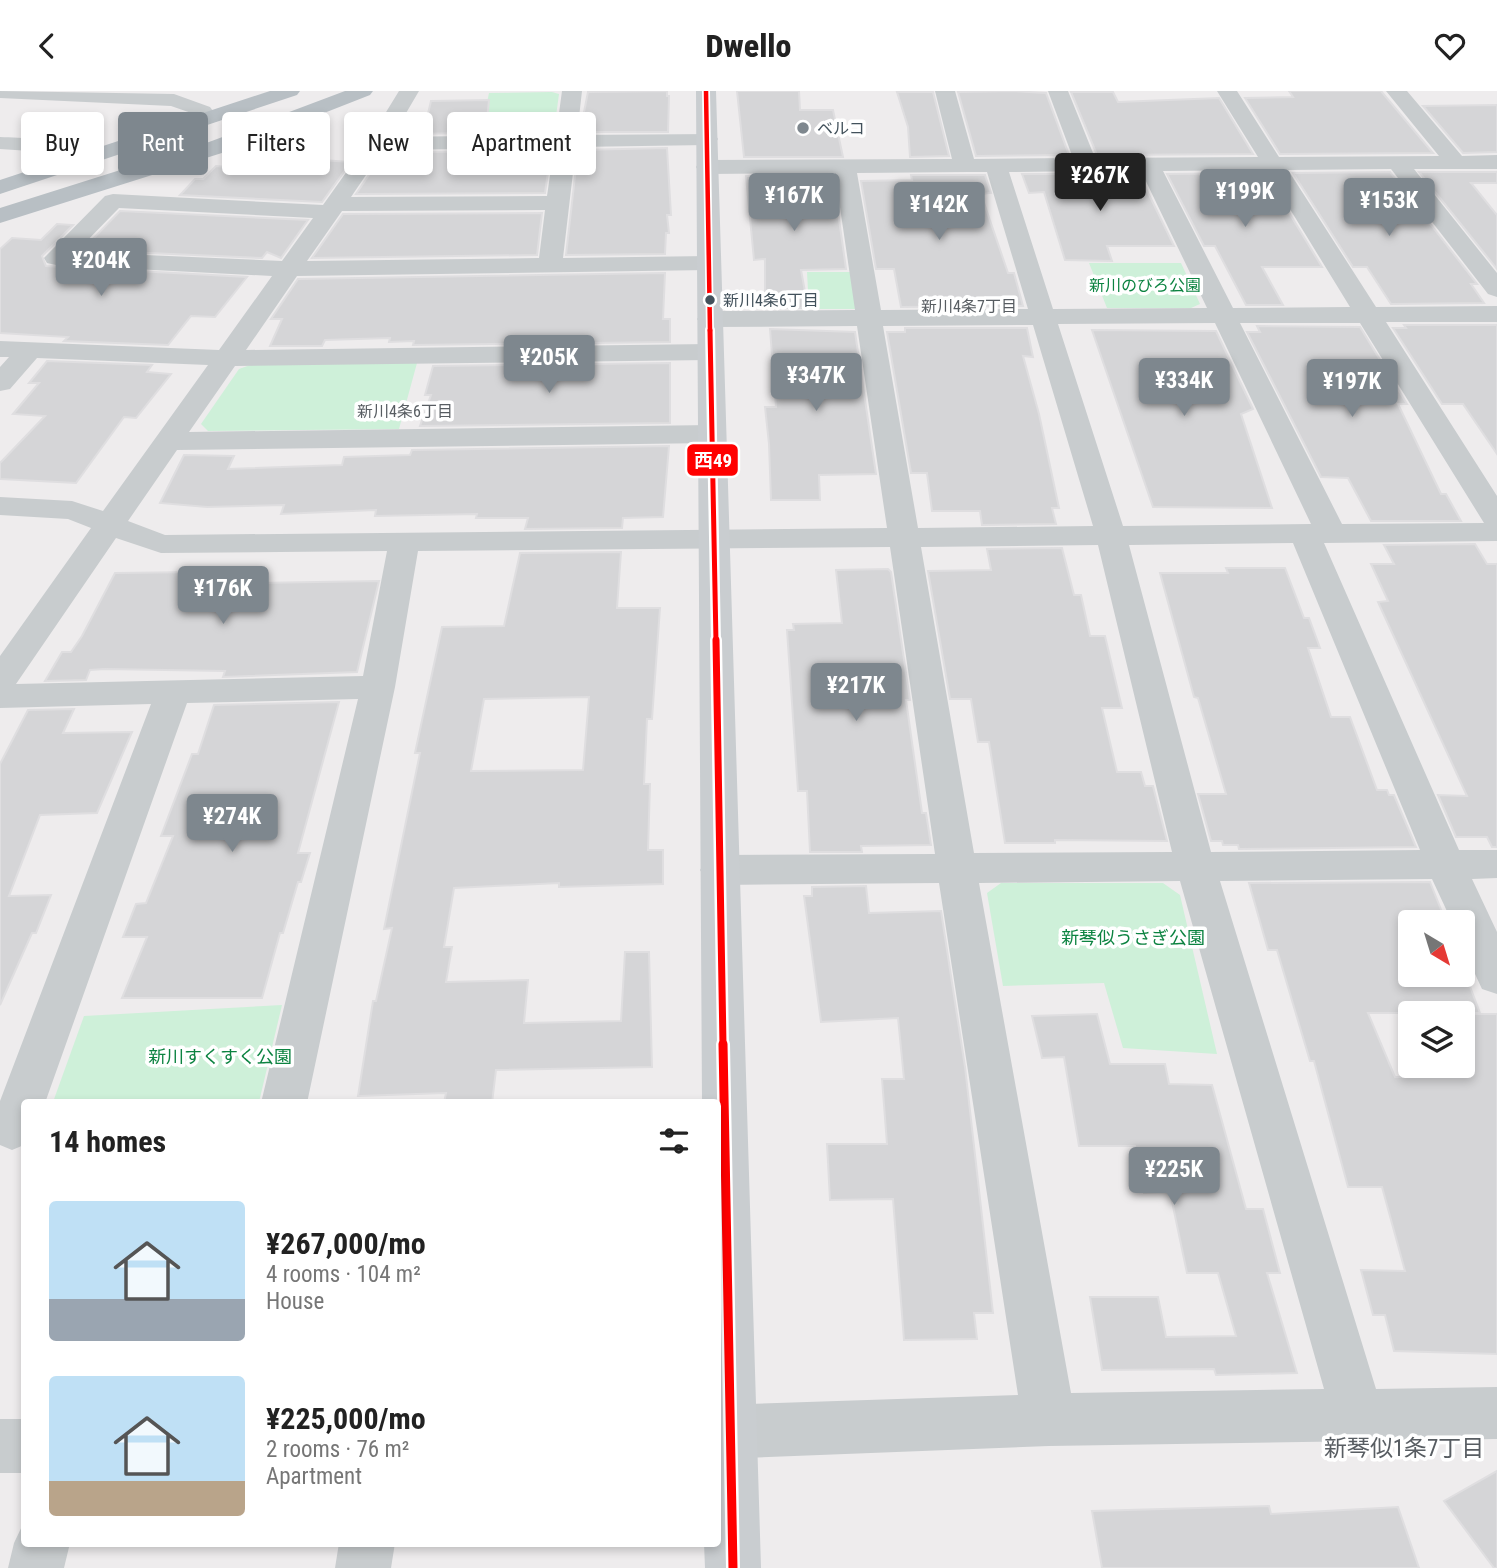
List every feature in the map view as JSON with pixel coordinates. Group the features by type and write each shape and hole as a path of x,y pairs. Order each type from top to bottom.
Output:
{"highway":[{"path":"210,114 262,91"},
{"path":"0,187 280,91"},
{"path":"104,144 290,91"},
{"path":"208,133 328,91"},
{"path":"208,136 347,91"},
{"path":"0,216 217,147 363,91"},
{"path":"0,204 118,165"},
{"path":"0,175 21,169"}],"street":[{"path":"396,112 409,91"},
{"path":"569,112 572,91"},
{"path":"706,91 720,870 724,1431 733,1568"},
{"path":"945,91 981,165 1044,319 1111,536 1195,865 1358,1416"},
{"path":"1058,91 1087,165"},
{"path":"1227,91 1497,520"},
{"path":"1396,91 1456,162"},
{"path":"0,92 174,100 210,114"},
{"path":"0,143 21,144"},
{"path":"596,144 845,166 1497,162"},
{"path":"1398,163 1497,289"},
{"path":"1149,164 1224,316 1318,534 1446,865 1497,977"},
{"path":"845,166 956,866 1049,1420"},
{"path":"0,681 355,175"},
{"path":"550,265 561,175"},
{"path":"556,203 332,208 113,201 56,258 287,269 709,263"},
{"path":"0,349 225,358 710,335 871,320 1497,314"},
{"path":"0,383 29,351"},
{"path":"168,441 712,433"},
{"path":"0,506 72,510 160,544 1497,532"},
{"path":"285,1099 378,687 404,541"},
{"path":"0,696 378,687"},
{"path":"23,1099 173,693"},
{"path":"720,870 956,866 1497,864"},
{"path":"12,1130 21,1106"},
{"path":"724,1431 1049,1420 1497,1413"},
{"path":"0,1446 21,1446"},
{"path":"36,1568 42,1547"},
{"path":"363,1568 366,1547"}],"green space":[{"path":"552,92 559,94 557,112 485,112 489,93"},
{"name":"新川のびろ公園","path":"1089,263 1181,263 1200,304 1191,308 1107,308"},
{"path":"807,272 856,272 863,309 809,309"},
{"path":"256,363 417,363 399,429 208,431 201,424 239,369"},
{"name":"新琴似うさぎ公園","path":"1001,883 1163,883 1180,895 1217,1054 1123,1048 1104,983 1003,986 987,893"},
{"name":"新川すくすく公園","path":"282,1005 260,1099 54,1099 84,1016"}],"building":[{"path":"667,91 668,132 596,132 596,112 584,112 588,92"},
{"path":"737,91 799,91 800,110 833,110 843,157 744,157"},
{"path":"1289,91 1381,91 1433,153 1280,154 1245,98 1293,97"},
{"path":"897,92 933,92 949,156 910,157 908,127"},
{"path":"958,92 1046,93 1069,155 976,156"},
{"path":"1071,92 1113,92 1118,102 1219,98 1253,154 1097,155"},
{"path":"489,100 488,112 447,112 447,133 433,134 433,112 428,112 431,101"},
{"path":"1497,105 1497,152 1463,153 1423,106"},
{"path":"667,148 671,215 667,215 669,233 666,233 665,254 566,255 575,175 596,175 596,150"},
{"path":"433,152 447,152 447,175 548,175 545,193 356,194 369,175 433,175"},
{"path":"330,161 344,162 344,172 322,202 180,195 195,179 203,179 216,166 222,167 222,175 330,175"},
{"path":"1390,172 1477,284 1471,284 1484,303 1391,304 1367,267 1353,267 1293,173"},
{"path":"1419,172 1497,172 1497,183 1471,183 1497,215 1497,269"},
{"path":"1265,173 1322,267 1262,267 1283,305 1246,305 1215,246 1204,246 1167,174"},
{"path":"1022,174 1139,174 1174,246 1107,246 1112,261 1065,260 1044,192 1029,193"},
{"path":"911,175 985,175 991,193 981,194 1008,273 1014,273 1023,306 901,307 894,269 876,269 861,181 912,180"},
{"path":"746,176 833,176 846,269 801,270 808,308 765,308 765,259 754,260"},
{"path":"120,211 308,220 281,258 267,252 262,258 82,250"},
{"path":"542,213 537,255 312,258 343,214"},
{"path":"57,224 73,225 42,256 46,266 247,277 215,317 191,316 168,345 64,341 68,337 0,333 0,249 12,238 41,240"},
{"path":"665,273 663,319 670,319 670,342 413,345 414,341 389,342 390,338 325,340 322,346 270,346 282,319 271,319 298,279"},
{"path":"1404,325 1497,325 1497,454 1463,404 1442,404 1393,328 1406,328"},
{"path":"1257,326 1360,327 1407,404 1398,404 1441,494 1446,494 1461,521 1371,521 1348,478 1321,477 1247,332 1260,332"},
{"path":"905,328 1027,328 1033,357 1023,356 1039,414 1059,508 1052,508 1056,524 982,525 980,511 932,511 927,473 911,473 887,332 905,332"},
{"path":"770,329 855,332 876,474 819,475 820,500 771,500 765,407 776,407"},
{"path":"1092,330 1216,331 1253,409 1241,414 1272,508 1153,507"},
{"path":"47,361 152,365 147,372 171,374 136,418 124,417 76,483 0,479 0,463 45,416 13,414 39,383 29,383"},
{"path":"670,363 670,423 420,426 431,395 425,395 433,366"},
{"path":"669,446 663,517 623,518 622,528 525,529 528,518 476,518 477,514 375,516 376,510 281,514 284,505 207,507 160,503 184,455 234,456 228,469 342,465 344,457 410,455 412,450"},
{"path":"1475,544 1487,564 1497,564 1497,847 1492,847 1487,837 1456,837 1438,795 1467,796 1378,602 1388,601 1371,564 1394,564 1384,545"},
{"path":"1062,548 1074,595 1081,595 1090,636 1105,636 1122,708 1102,708 1117,772 1141,772 1145,786 1153,786 1167,841 1055,840 1055,843 1005,843 989,742 978,742 971,699 950,699 928,571 991,570 987,549"},
{"path":"621,552 617,608 660,608 652,719 647,719 644,784 650,784 648,850 663,850 663,884 559,887 559,883 454,888 444,947 452,947 446,982 528,980 524,1023 621,1021 625,952 649,952 652,1067 496,1070 492,1099 445,1099 446,1093 358,1096 373,1001 376,1001 392,928 384,929 420,753 415,753 442,627 504,626 520,553","holes":["589,697 583,770 471,771 484,699"]},
{"path":"1226,568 1285,568 1304,618 1309,618 1320,648 1308,648 1331,717 1350,717 1377,790 1387,790 1389,795 1394,795 1416,847 1239,849 1238,845 1223,845 1222,841 1211,841 1198,794 1226,794 1198,698 1194,697 1160,573 1228,573"},
{"path":"888,569 891,572 910,700 906,700 922,813 926,813 931,845 861,846 862,852 810,852 807,791 798,791 787,630 794,630 793,624 842,623 836,570"},
{"path":"115,573 255,573 250,583 379,581 357,672 223,677 225,671 105,669 90,670 86,680 45,681 62,652 71,652 82,636"},
{"path":"339,702 298,853 310,853 283,933 280,933 262,998 122,998 147,937 123,937 136,904 146,903 173,836 161,836 192,754 198,754 214,705"},
{"path":"74,709 63,733 132,732 97,813 40,815 9,896 51,895 36,933 32,933 0,1005 0,764 28,710"},
{"path":"1430,882 1441,910 1398,910 1398,987 1470,987 1480,1013 1475,1013 1475,1001 1398,1001 1398,1013 1368,1013 1395,1077 1398,1078 1475,1078 1475,1014 1497,1014 1497,1354 1394,1351 1385,1315 1373,1315 1361,1270 1405,1271 1382,1187 1348,1187 1314,1061 1310,1061 1277,950 1268,950 1249,883"},
{"path":"866,886 869,913 941,911 965,1067 993,1313 974,1313 977,1339 904,1340 893,1199 830,1200 827,1144 887,1144 882,1079 904,1079 898,1018 821,1022 804,896 812,896 812,887"},
{"path":"1097,1014 1110,1064 1165,1064 1169,1084 1212,1085 1246,1209 1263,1209 1280,1273 1267,1273 1297,1373 1216,1375 1214,1369 1102,1370 1090,1297 1158,1297 1166,1337 1236,1336 1218,1273 1187,1273 1170,1192 1144,1193 1135,1146 1079,1146 1064,1057 1042,1058 1032,1016"},
{"path":"1497,1471 1497,1568 1494,1568 1444,1501"},
{"path":"1269,1506 1271,1514 1398,1507 1419,1568 1102,1568 1092,1511"}],"transit line":[{"name":"西49","path":"706,91 733,1568"}],"place":[{"name":"ベルコ","path":"803,128"},
{"name":"新川4条6丁目","path":"710,300"}],"district":[{"name":"新川4条7丁目","path":"969,306"},
{"name":"新川4条6丁目","path":"405,411"},
{"name":"新琴似1条7丁目","path":"1404,1448"}]}
